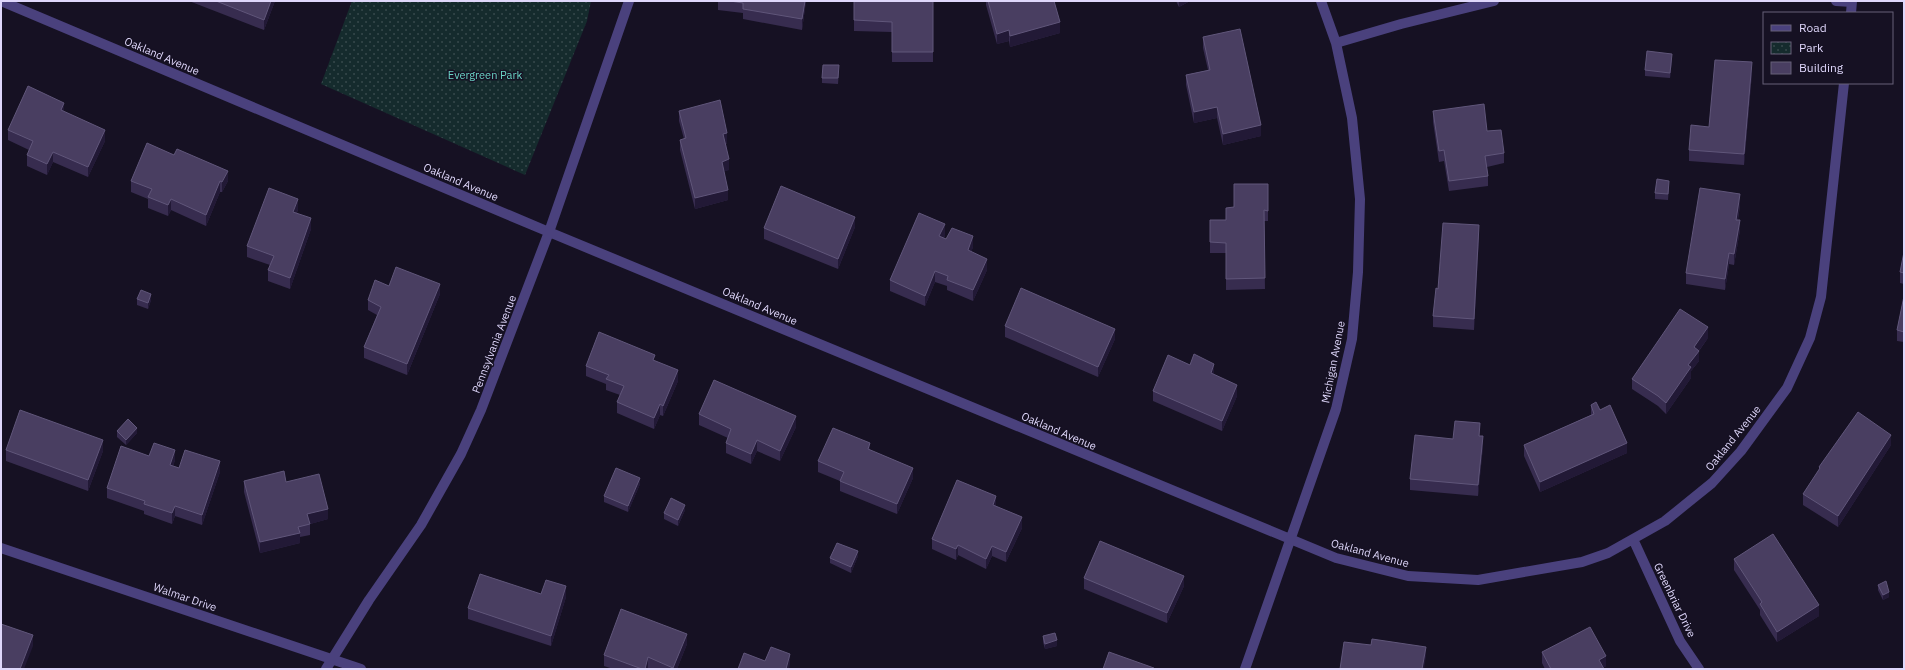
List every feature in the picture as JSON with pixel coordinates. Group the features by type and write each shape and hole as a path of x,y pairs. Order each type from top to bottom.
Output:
{"street":[{"name":"Oakland Avenue","path":"1,1 549,232 1336,558 1408,576 1478,580 1582,562 1608,553 1665,521 1712,483 1741,451 1787,388 1810,338 1821,297 1844,84"},
{"name":"Pennsylvania Avenue","path":"326,669 369,600 421,525 461,454 481,410 549,232 629,1"},
{"name":"Michigan Avenue","path":"1245,669 1336,409 1352,339 1356,294 1360,199 1352,118 1336,43 1321,1"},
{"path":"1336,43 1401,24 1494,1"},
{"path":"1836,1 1852,2 1851,12"},
{"name":"Greenbriar Drive","path":"1633,540 1680,641 1699,669"},
{"name":"Walmar Drive","path":"1,548 361,669"}],"green space":[{"name":"Evergreen Park","path":"352,1 591,1 587,21 525,175 321,84"}],"building":[{"path":"216,1 271,1 264,20"},
{"path":"730,1 805,1 802,19 743,9 743,3"},
{"path":"854,1 933,1 933,52 892,52 892,22 854,20"},
{"path":"988,1 1054,1 1060,22 1010,36 1009,30 997,34"},
{"path":"1240,29 1261,125 1223,134 1217,107 1194,112 1186,75 1210,70 1203,37"},
{"path":"1647,51 1672,54 1670,73 1645,70"},
{"path":"1715,60 1752,62 1744,154 1689,150 1691,125 1709,127"},
{"path":"823,65 839,65 838,78 822,78"},
{"path":"28,86 64,103 61,110 105,130 88,167 53,152 47,164 27,155 33,141 8,130"},
{"path":"720,100 727,133 723,134 729,159 722,162 728,190 695,198 680,140 686,138 679,111"},
{"path":"1484,104 1487,131 1501,130 1504,153 1485,156 1488,176 1449,181 1444,150 1439,151 1433,111"},
{"path":"147,143 174,155 177,149 228,171 222,182 220,181 206,215 171,199 168,205 148,197 152,189 131,181"},
{"path":"1657,179 1669,181 1668,194 1655,193"},
{"path":"1234,184 1268,184 1268,211 1264,210 1265,278 1226,279 1226,243 1210,242 1210,220 1226,220 1226,208 1234,207"},
{"path":"781,186 855,217 838,259 764,228"},
{"path":"269,188 298,199 293,212 311,218 290,278 268,270 274,256 247,246"},
{"path":"1700,188 1740,194 1736,220 1740,220 1734,254 1729,253 1725,279 1686,273"},
{"path":"919,213 945,224 939,236 946,239 952,228 973,236 968,250 987,259 973,290 947,280 948,276 935,271 925,296 890,280"},
{"path":"1443,223 1479,225 1474,319 1433,316 1436,288 1438,289"},
{"path":"1904,252 1904,273 1900,272"},
{"path":"396,267 440,284 407,364 364,347 381,307 368,300 375,280 389,286"},
{"path":"1021,288 1115,329 1098,367 1005,326"},
{"path":"141,290 151,294 148,303 137,299"},
{"path":"1904,296 1904,332 1897,330"},
{"path":"1680,309 1708,327 1694,347 1699,351 1688,365 1691,367 1666,403 1632,379"},
{"path":"599,332 655,355 653,360 678,370 663,406 660,404 654,418 617,402 624,386 606,379 609,375 586,366"},
{"path":"1194,354 1214,364 1211,373 1237,385 1222,421 1153,391 1168,355 1190,365"},
{"path":"714,380 796,416 780,451 757,440 751,454 726,443 731,429 699,414"},
{"path":"1596,402 1600,410 1610,405 1627,443 1540,482 1524,445 1594,414 1591,405"},
{"path":"20,410 103,440 88,480 6,450"},
{"path":"1858,412 1891,435 1838,516 1803,494 1820,468 1819,467"},
{"path":"128,419 137,428 126,440 117,431"},
{"path":"1455,421 1480,423 1479,436 1483,436 1478,485 1410,479 1415,435 1453,439"},
{"path":"833,428 870,443 868,449 913,468 897,504 840,481 844,472 818,461"},
{"path":"154,443 175,450 170,465 179,468 185,450 220,461 202,515 175,506 172,513 144,504 145,501 107,488 121,446 149,456"},
{"path":"616,468 640,478 628,506 604,496"},
{"path":"284,471 286,482 319,474 328,509 307,514 310,524 298,527 300,533 260,542 244,481"},
{"path":"957,480 996,496 993,505 1022,517 1006,552 992,546 986,559 958,545 956,549 932,539"},
{"path":"671,498 685,505 678,520 664,513"},
{"path":"1773,534 1819,605 1777,632 1760,604 1762,602 1734,559"},
{"path":"1100,541 1184,576 1167,613 1084,578"},
{"path":"837,543 858,551 851,567 830,558"},
{"path":"480,574 541,594 546,580 566,586 551,636 468,608"},
{"path":"1886,581 1889,592 1883,595 1878,585"},
{"path":"621,609 687,634 673,668 648,657 645,669 642,669 604,655"},
{"path":"1,624 33,635 20,669 1,669"},
{"path":"1590,627 1606,656 1599,660 1604,669 1551,669 1542,652"},
{"path":"1055,633 1057,640 1045,644 1043,636"},
{"path":"1372,639 1426,647 1422,669 1340,669 1344,642 1371,645"},
{"path":"771,647 790,654 786,669 738,669 744,653 765,661"},
{"path":"1109,652 1154,668 1154,669 1103,669"}]}
